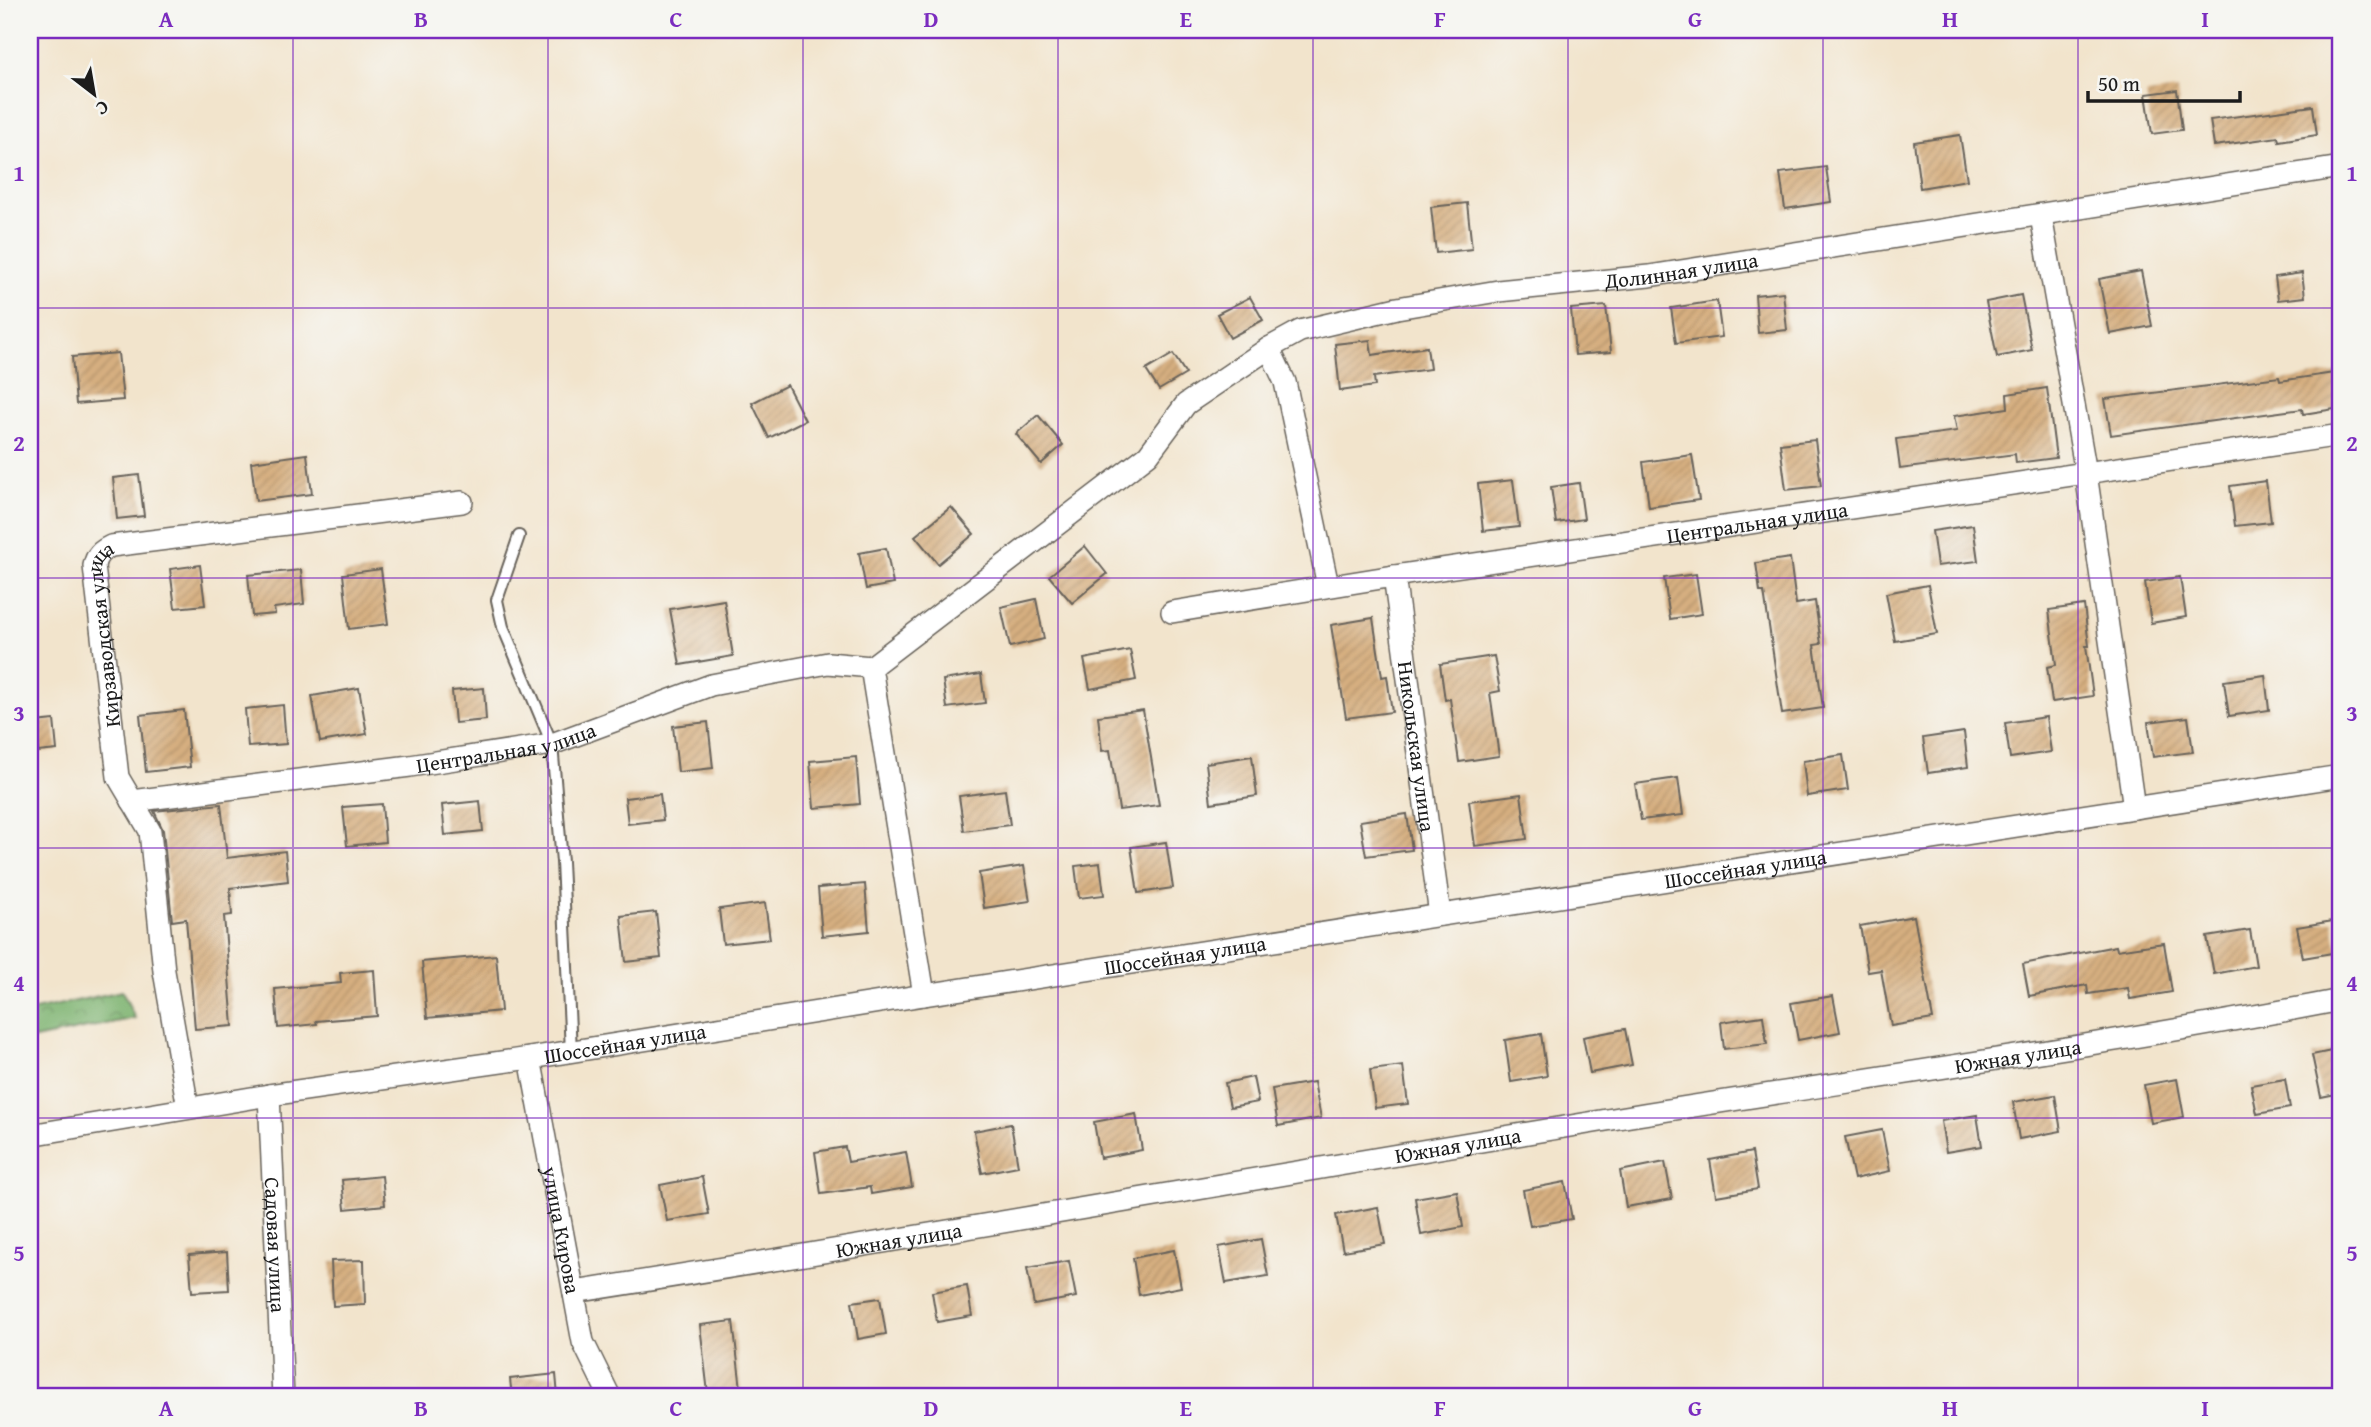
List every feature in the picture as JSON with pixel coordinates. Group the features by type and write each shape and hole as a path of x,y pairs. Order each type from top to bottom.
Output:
{"street":[{"name":"Долинная улица","path":"871,667 1147,455 1186,404 1269,348 1300,331 1397,307 1498,290 1649,276 2341,167"},
{"path":"2041,216 2086,473 2134,808"},
{"path":"1269,348 1285,382 1328,586"},
{"name":"Центральная улица","path":"1172,612 1394,576 2341,435"},
{"name":"Кирзаводская улица","path":"188,1108 164,971 150,831 118,777 95,558 102,550 111,546 462,502"},
{"name":"Никольская улица","path":"1394,576 1440,915"},
{"name":"Центральная улица","path":"132,802 410,766 552,744 711,685 828,663 871,667"},
{"path":"871,667 924,995"},
{"name":"Шоссейная улица","path":"30,1136 269,1094 530,1058 2341,776"},
{"name":"Южная улица","path":"574,1292 878,1244 1644,1114 2231,1021 2341,1000"},
{"name":"улица Кирова","path":"530,1058 583,1342 610,1397"},
{"name":"Садовая улица","path":"269,1094 283,1397"}],"lane":[{"path":"519,536 498,600 503,627 552,744 562,862 571,1051"}],"green space":[{"path":"122,991 135,1018 30,1040 30,1011"}],"building":[{"path":"2177,90 2182,130 2152,134 2146,94"},
{"path":"2313,106 2317,135 2279,141 2278,137 2214,146 2210,120"},
{"path":"1960,135 1967,180 1920,188 1914,142"},
{"path":"1826,167 1831,202 1785,209 1780,173"},
{"path":"1467,203 1472,249 1436,253 1431,207"},
{"path":"2141,271 2152,326 2110,334 2099,279"},
{"path":"2302,273 2305,297 2278,300 2275,277"},
{"path":"1783,292 1787,330 1758,333 1755,295"},
{"path":"2021,295 2032,350 1997,357 1986,302"},
{"path":"1250,297 1263,320 1230,338 1217,314"},
{"path":"1717,301 1722,337 1676,343 1671,308"},
{"path":"1606,306 1611,352 1575,355 1571,309"},
{"path":"1370,340 1372,355 1427,347 1430,369 1374,377 1375,386 1340,391 1335,344"},
{"path":"118,353 123,400 76,404 72,357"},
{"path":"1173,354 1186,374 1159,390 1146,370"},
{"path":"2341,372 2341,408 2303,414 2302,409 2111,435 2105,399"},
{"path":"787,385 805,420 769,438 752,403"},
{"path":"2047,388 2056,458 2016,463 2015,454 1900,469 1896,439 1957,431 1954,416 2008,408 2007,394"},
{"path":"1038,415 1063,445 1041,464 1016,434"},
{"path":"1815,440 1821,486 1786,490 1780,444"},
{"path":"307,454 312,494 256,501 251,462"},
{"path":"1692,455 1699,500 1649,507 1643,462"},
{"path":"139,475 144,516 117,519 113,478"},
{"path":"1513,480 1519,527 1483,531 1478,484"},
{"path":"2266,481 2271,522 2235,526 2230,486"},
{"path":"1579,483 1584,519 1556,523 1551,487"},
{"path":"951,507 974,534 938,564 915,536"},
{"path":"1973,525 1978,561 1937,566 1932,531"},
{"path":"1085,546 1107,574 1072,603 1049,576"},
{"path":"886,548 893,584 866,589 859,553"},
{"path":"1790,558 1796,604 1815,601 1821,644 1814,645 1823,708 1782,714 1764,592 1760,592 1756,563"},
{"path":"200,565 205,605 175,608 170,569"},
{"path":"381,569 388,624 349,629 343,574"},
{"path":"301,570 304,604 274,608 275,614 252,616 248,575"},
{"path":"1696,574 1702,614 1670,619 1664,578"},
{"path":"2180,577 2186,617 2151,623 2145,582"},
{"path":"1928,585 1937,634 1895,641 1886,593"},
{"path":"1036,599 1044,639 1010,647 1001,607"},
{"path":"724,600 733,656 680,665 670,609"},
{"path":"2084,605 2093,696 2052,702 2047,667 2056,665 2049,610"},
{"path":"1373,618 1382,677 1387,676 1392,712 1346,718 1331,625"},
{"path":"1130,650 1136,680 1090,689 1084,659"},
{"path":"1494,656 1500,691 1490,693 1499,756 1459,762 1450,699 1445,700 1440,664"},
{"path":"981,674 985,703 947,708 943,680"},
{"path":"2265,675 2269,710 2229,716 2224,681"},
{"path":"359,688 367,734 320,742 312,696"},
{"path":"484,688 486,720 455,723 452,691"},
{"path":"283,705 286,744 248,747 245,709"},
{"path":"184,710 190,767 146,772 140,715"},
{"path":"1143,710 1159,805 1119,810 1110,750 1102,751 1098,716"},
{"path":"2046,717 2051,752 2010,758 2005,723"},
{"path":"2188,717 2193,752 2153,757 2148,722"},
{"path":"54,720 57,750 38,752 35,722"},
{"path":"708,722 713,768 678,772 673,726"},
{"path":"1964,732 1968,767 1928,773 1923,738"},
{"path":"1843,755 1848,790 1807,796 1803,761"},
{"path":"1252,756 1257,796 1211,803 1206,763"},
{"path":"856,757 860,804 814,808 810,761"},
{"path":"1678,778 1683,815 1641,820 1635,784"},
{"path":"1005,790 1010,825 964,831 959,796"},
{"path":"660,794 663,820 628,824 625,798"},
{"path":"1521,794 1527,839 1475,846 1469,801"},
{"path":"480,801 483,831 445,835 442,805"},
{"path":"221,804 227,858 285,851 288,881 230,888 232,915 224,916 233,1026 195,1029 186,919 172,921 163,830 154,811"},
{"path":"382,804 385,842 347,846 343,807"},
{"path":"1407,814 1412,850 1366,856 1360,821"},
{"path":"1166,842 1173,888 1138,893 1131,847"},
{"path":"1100,863 1104,895 1079,898 1075,866"},
{"path":"1024,866 1030,901 984,908 979,873"},
{"path":"865,884 869,931 822,936 818,888"},
{"path":"765,903 770,939 723,944 719,909"},
{"path":"656,912 661,958 626,962 621,916"},
{"path":"1914,916 1933,1019 1891,1026 1881,970 1868,972 1860,926"},
{"path":"2333,921 2338,952 2303,958 2297,927"},
{"path":"2250,930 2256,966 2214,974 2207,937"},
{"path":"2164,943 2172,992 2130,999 2128,988 2088,994 2087,985 2029,996 2023,964 2116,946 2117,950"},
{"path":"496,955 501,1011 427,1018 422,962"},
{"path":"374,970 377,1016 316,1021 317,1024 278,1028 275,989 341,983 340,973"},
{"path":"1833,996 1840,1032 1798,1040 1791,1003"},
{"path":"1763,1016 1767,1044 1724,1049 1721,1022"},
{"path":"1625,1029 1632,1065 1590,1073 1583,1037"},
{"path":"1541,1034 1547,1076 1511,1082 1505,1040"},
{"path":"2341,1049 2341,1093 2321,1097 2312,1055"},
{"path":"1403,1066 1408,1104 1375,1108 1370,1070"},
{"path":"1253,1077 1258,1102 1230,1107 1225,1083"},
{"path":"2177,1079 2184,1117 2151,1123 2144,1085"},
{"path":"2285,1079 2290,1108 2257,1114 2251,1085"},
{"path":"1314,1082 1321,1118 1278,1126 1272,1089"},
{"path":"2055,1095 2061,1131 2019,1139 2013,1102"},
{"path":"1136,1114 1142,1150 1100,1158 1094,1122"},
{"path":"1977,1115 1982,1146 1946,1152 1941,1121"},
{"path":"1011,1124 1018,1166 982,1173 974,1131"},
{"path":"1882,1130 1890,1171 1854,1179 1845,1137"},
{"path":"845,1147 848,1162 906,1152 912,1187 871,1194 870,1187 821,1194 815,1152"},
{"path":"1752,1152 1758,1189 1716,1196 1710,1160"},
{"path":"1665,1162 1672,1199 1626,1207 1620,1171"},
{"path":"382,1176 385,1205 345,1209 342,1180"},
{"path":"702,1177 709,1214 667,1221 660,1185"},
{"path":"1565,1182 1572,1219 1530,1226 1523,1190"},
{"path":"1457,1191 1463,1227 1421,1235 1415,1198"},
{"path":"1378,1207 1385,1244 1343,1251 1336,1215"},
{"path":"1261,1239 1268,1276 1226,1283 1219,1247"},
{"path":"1174,1250 1181,1287 1139,1295 1133,1258"},
{"path":"227,1252 229,1290 192,1292 189,1255"},
{"path":"364,1260 365,1304 333,1306 331,1261"},
{"path":"1069,1261 1076,1297 1034,1305 1027,1268"},
{"path":"967,1286 972,1316 937,1322 932,1292"},
{"path":"880,1298 886,1334 858,1339 852,1302"},
{"path":"733,1321 741,1389 708,1393 700,1325"},
{"path":"556,1374 558,1397 512,1397 510,1379"}]}
